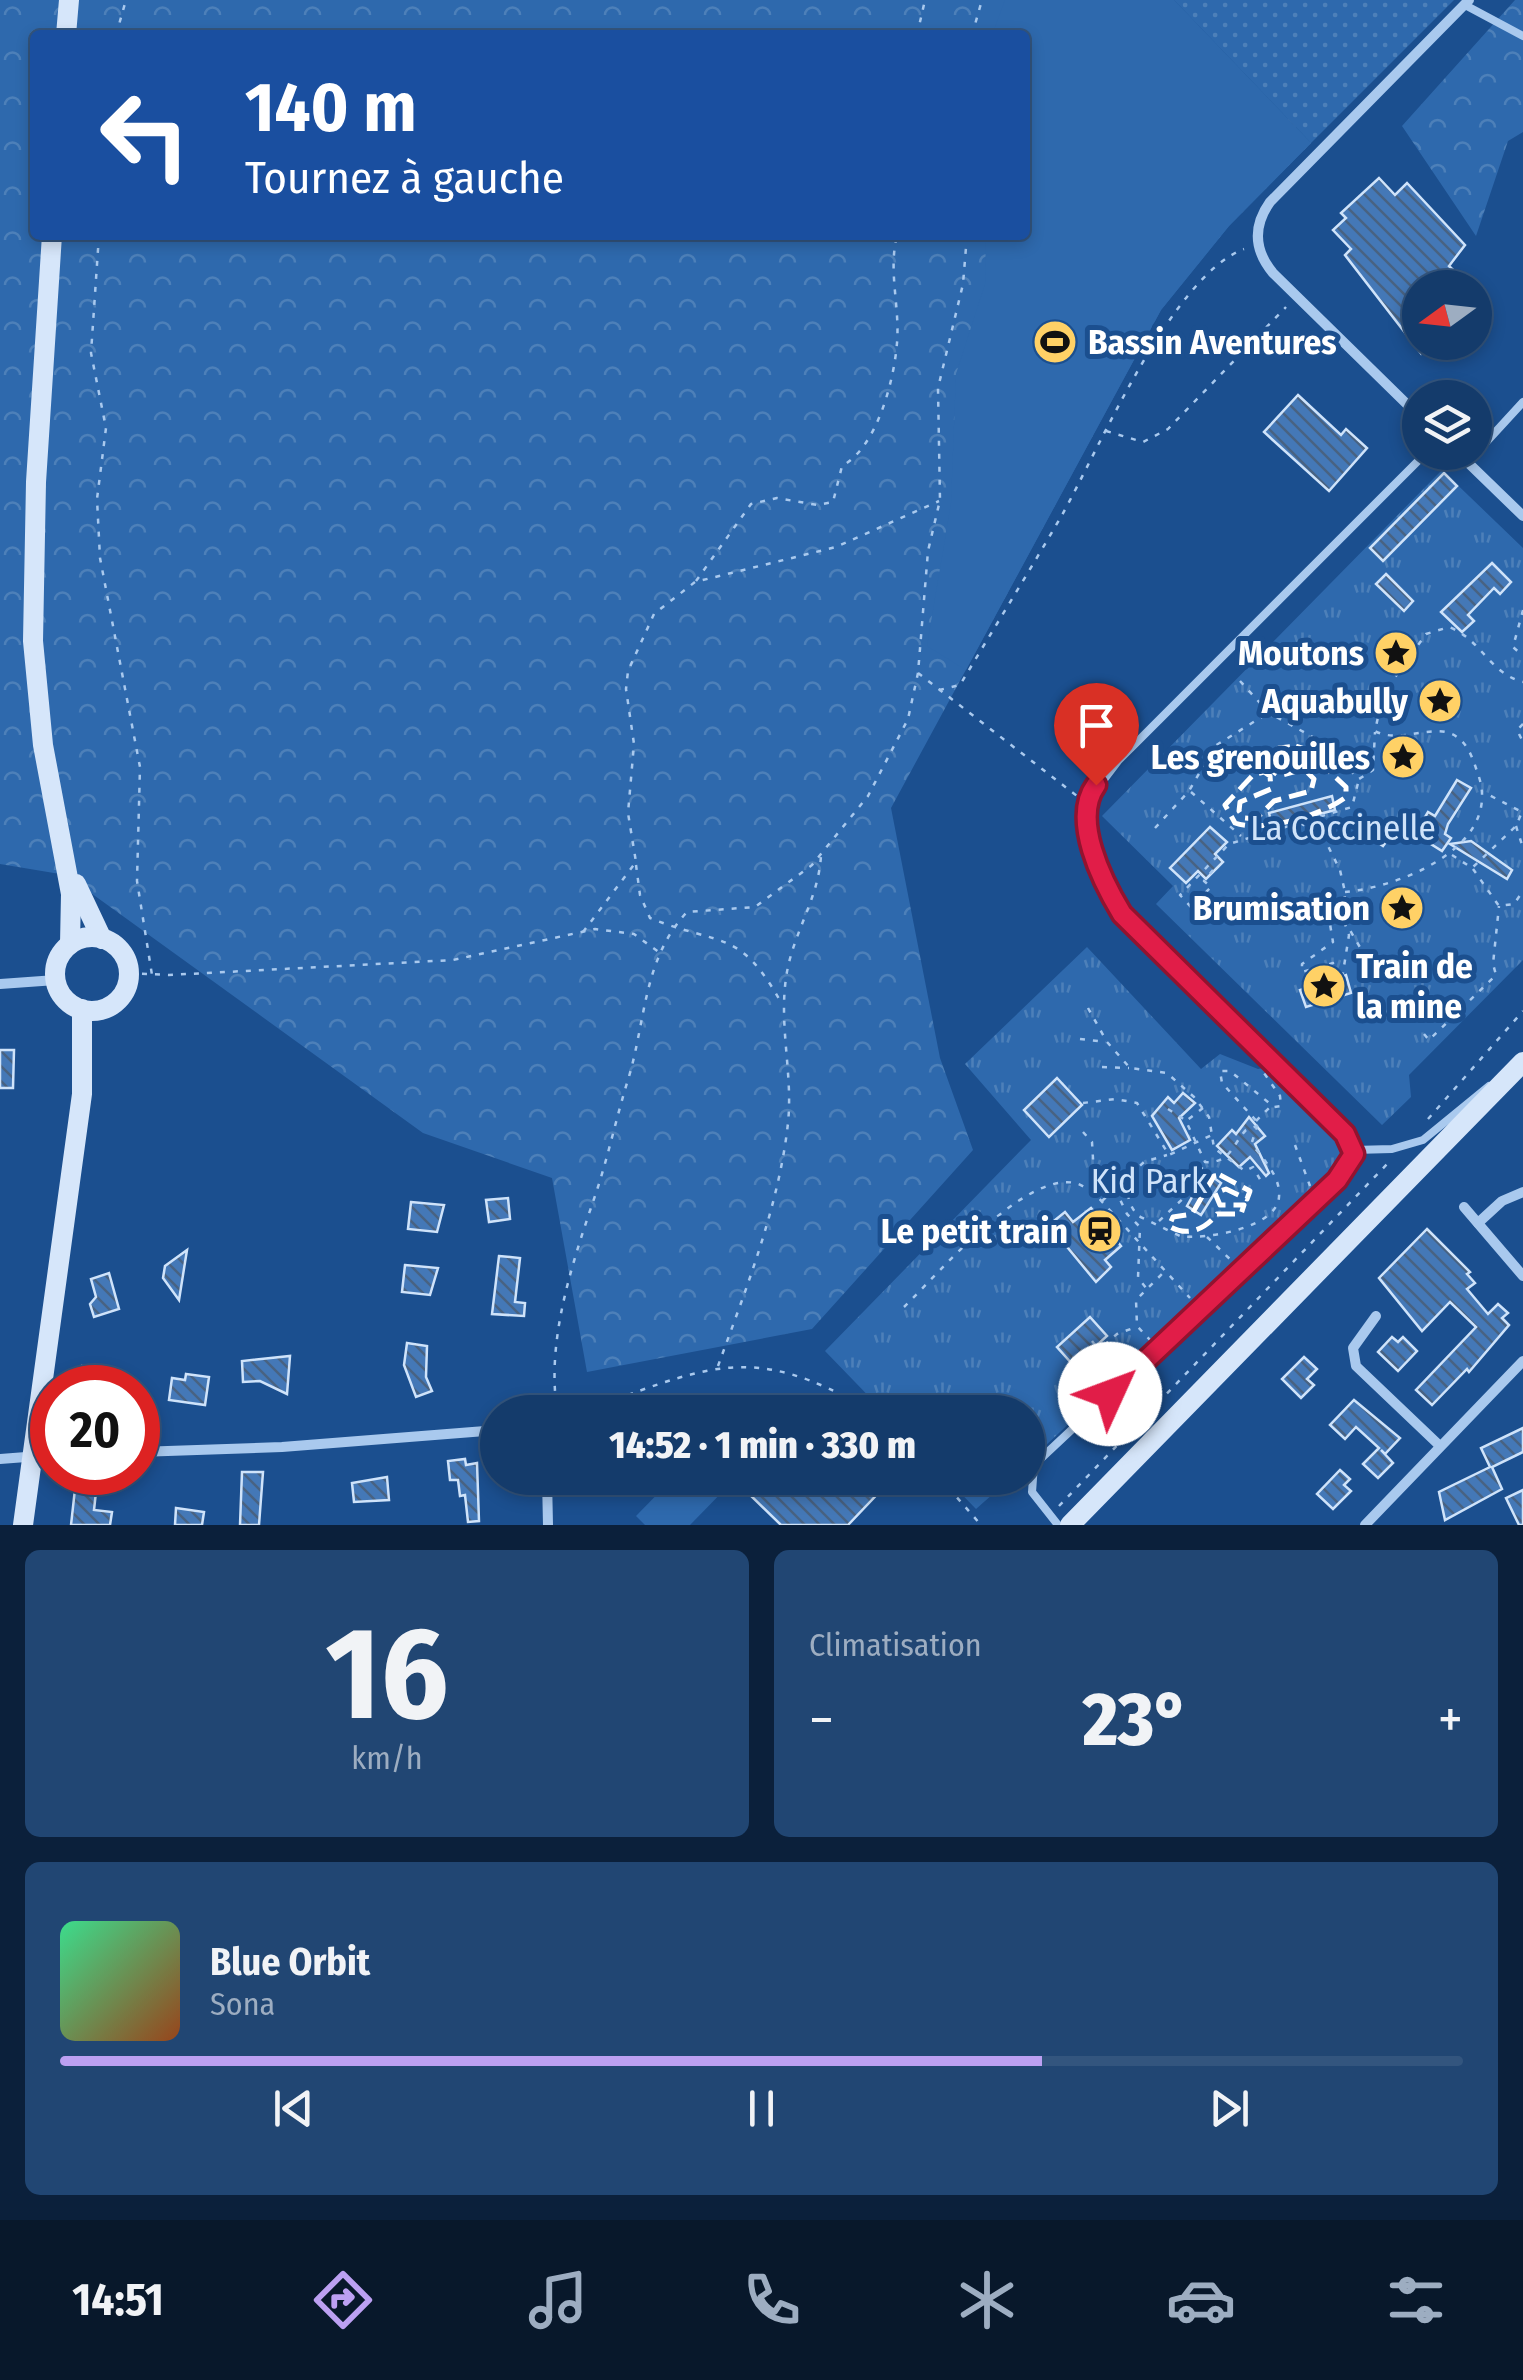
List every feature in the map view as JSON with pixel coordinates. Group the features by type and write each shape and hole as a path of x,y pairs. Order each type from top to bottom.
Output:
{"main road":[{"path":"66,30 68,0"},
{"path":"52,240 36,482 33,641 38,714 72,904 70,944"},
{"path":"60,834 78,890 102,939"},
{"path":"82,1094 112,1005 125,991 129,973 119,949 102,939 82,938 70,944 56,964 61,993 82,1009 112,1005"},
{"path":"22,1525 28,1458 82,1094 82,1009"},
{"path":"1070,1525 1520,1065"}],"street":[{"path":"1402,399 1264,262 1257,245 1260,216 1467,3"},
{"path":"1475,470 1523,516"},
{"path":"0,984 56,980"},
{"path":"1478,1224 1502,1202 1523,1192"},
{"path":"1464,1207 1523,1276"},
{"path":"1376,1316 1353,1348 1356,1366 1440,1446"},
{"path":"1364,1525 1523,1361"},
{"path":"160,1451 282,1447 480,1431"},
{"path":"0,1460 28,1458"},
{"path":"548,1495 548,1525"}],"lane":[{"path":"1467,3 1523,36"},
{"path":"1492,435 1523,402"},
{"path":"1058,1525 1032,1492 1034,1465 1337,1180 1352,1164 1354,1150 1345,1134 1122,914 1097,857 1086,804 1118,761 1409,470"},
{"path":"1354,1150 1401,1148 1431,1134 1477,1093 1520,1065"}],"path":[{"path":"117,30 126,0"},
{"path":"918,30 925,0"},
{"path":"973,30 982,0"},
{"path":"99,240 91,353 106,428 97,499 100,558 140,767 137,881 152,975"},
{"path":"783,1005 763,970 738,946 650,918 640,894 628,814 634,764 628,671 654,614 696,582 751,504 777,498 816,506 833,502 842,466 854,459 874,425 897,344 891,277 895,240"},
{"path":"554,1395 556,1351 573,1266 632,1063 646,988 660,954 674,928 692,910 760,904 822,852 876,781 908,719 918,673 928,551 940,500 938,388 963,284 967,240"},
{"path":"939,690 960,685 1063,514 1170,320 1225,256 1257,245"},
{"path":"1106,431 1142,442 1168,429 1278,320 1294,294"},
{"path":"696,582 836,548 940,500"},
{"path":"1523,610 1513,647 1523,656"},
{"path":"1213,870 1204,881 1211,888 1192,907 1180,895 1216,856 1244,838 1352,807 1359,779 1372,770 1377,706 1433,629 1448,627 1464,633 1482,646 1504,677 1523,682"},
{"path":"918,673 1086,804"},
{"path":"1240,681 1269,712 1320,741 1359,779"},
{"path":"1155,828 1190,791 1215,746 1269,712"},
{"path":"1523,724 1517,730 1523,742"},
{"path":"1345,892 1374,890 1451,854 1479,818 1484,794 1471,756 1461,739 1448,731 1396,736 1375,731"},
{"path":"1190,791 1244,838"},
{"path":"1472,868 1516,826 1522,812 1489,793 1484,794"},
{"path":"1326,808 1329,816"},
{"path":"1270,830 1280,821"},
{"path":"1299,823 1322,836 1333,851 1345,892 1343,919 1349,935 1341,984"},
{"path":"1516,826 1523,848"},
{"path":"718,1366 780,1165 788,1120 783,1005 792,952 820,887 822,852"},
{"path":"1424,1034 1429,1040 1496,975 1493,968 1499,906 1472,868 1461,865 1451,854"},
{"path":"1216,856 1220,861"},
{"path":"584,932 636,862"},
{"path":"1499,906 1510,906 1523,892"},
{"path":"1343,919 1368,961 1390,974"},
{"path":"1307,996 1334,985 1332,963 1302,972 1302,964 1333,942 1330,924 1343,919"},
{"path":"129,973 440,961 595,928 644,939 660,954"},
{"path":"1333,977 1341,974"},
{"path":"1088,1008 1107,1042 1130,1068"},
{"path":"1050,1516 1401,1148 1523,1011"},
{"path":"1080,1040 1107,1042"},
{"path":"1102,1067 1174,1076 1203,1108 1214,1148 1245,1170 1253,1167 1261,1181"},
{"path":"1251,1143 1256,1121 1222,1084 1220,1071 1230,1071 1272,1105 1281,1106 1264,1072"},
{"path":"1083,1103 1114,1099 1138,1104 1169,1154"},
{"path":"1256,1121 1272,1105"},
{"path":"1168,1108 1186,1121 1205,1162"},
{"path":"1186,1121 1203,1108"},
{"path":"1240,1145 1243,1132 1257,1128"},
{"path":"1084,1132 1092,1142 1095,1194"},
{"path":"1102,1202 1144,1162 1213,1134"},
{"path":"1122,1182 1139,1216 1158,1222 1177,1236 1206,1236 1253,1225 1274,1212 1280,1195 1277,1183 1251,1143"},
{"path":"1205,1162 1224,1158 1240,1145 1251,1143"},
{"path":"1295,1146 1312,1189"},
{"path":"1158,1222 1188,1194 1205,1162"},
{"path":"904,1307 1005,1206 1057,1184 1076,1182 1095,1194 1137,1244 1195,1302"},
{"path":"1115,1189 1127,1214 1140,1227 1138,1278 1146,1289"},
{"path":"1206,1236 1235,1264"},
{"path":"1152,1342 1137,1326 1136,1300 1164,1272"},
{"path":"1074,1357 1060,1387 1090,1377 1097,1367 1095,1353 1137,1326"},
{"path":"1092,1342 1099,1350"},
{"path":"622,1395 718,1366 739,1364 798,1378 835,1395"},
{"path":"955,1495 981,1525"}],"green space":[{"path":"0,0 1174,0 1311,143 1229,226 1161,310 891,808 940,1058 973,1150 812,1329 587,1372 552,1178 423,1133 66,875 0,864"},
{"name":"Bassin Aventures","path":"1005,0 1174,0 1311,143 1229,226 1161,310 966,670 927,646 951,503 956,374 985,284 986,240 1030,240 1030,30 994,30"},
{"path":"1174,0 1454,0 1311,143"},
{"path":"1515,0 1523,0 1523,132 1508,141 1476,236 1402,126"},
{"name":"La Coccinelle","path":"1442,470 1523,548 1523,960 1409,1075 1411,1097 1382,1125 1156,904 1173,886 1102,816"},
{"name":"Kid Park","path":"1087,947 1201,1069 1220,1054 1258,1069 1269,1067 1341,1143 1345,1156 1328,1181 1045,1446 1045,1395 868,1395 825,1351 1031,1140 965,1064"},
{"path":"656,1495 719,1495 690,1525 645,1525 636,1516"},
{"path":"962,1495 992,1495 976,1509"}],"building":[{"path":"1379,178 1395,195 1407,183 1465,245 1449,266 1453,270 1402,270 1402,329 1345,255 1351,249 1333,230 1346,218 1341,213"},
{"path":"1298,395 1341,435 1346,429 1367,448 1329,491 1264,432"},
{"path":"1444,473 1457,486 1383,561 1370,548"},
{"path":"1492,563 1511,582 1500,594 1494,588 1468,615 1474,621 1462,632 1441,612"},
{"path":"1386,574 1413,601 1404,611 1376,584"},
{"path":"1457,780 1471,788 1448,824 1445,834 1451,838 1442,851 1415,834 1428,812 1435,816"},
{"path":"1332,796 1335,810 1272,826 1269,813"},
{"path":"1372,820 1392,834 1383,846 1363,832"},
{"path":"1210,827 1227,842 1215,854 1223,862 1206,879 1198,871 1186,883 1170,868"},
{"path":"1471,841 1512,870 1507,879 1450,844"},
{"path":"1346,975 1351,993 1306,1007 1300,990"},
{"path":"0,1050 14,1050 13,1088 0,1088"},
{"path":"1057,1078 1082,1105 1049,1137 1024,1110"},
{"path":"1183,1093 1195,1103 1179,1118 1190,1140 1172,1150 1152,1116 1168,1097 1174,1103"},
{"path":"1249,1117 1265,1136 1255,1144 1269,1173 1266,1176 1250,1157 1239,1167 1217,1146 1232,1130 1236,1134"},
{"path":"1206,1172 1221,1183 1201,1215 1187,1206"},
{"path":"508,1198 510,1219 489,1222 486,1200"},
{"path":"411,1202 444,1205 437,1232 408,1229"},
{"path":"1091,1208 1121,1246 1105,1260 1111,1267 1096,1282 1049,1225 1065,1212 1073,1222"},
{"path":"1427,1229 1470,1272 1467,1274 1475,1283 1467,1289 1488,1314 1498,1304 1508,1313 1502,1318 1509,1325 1469,1372 1467,1369 1432,1405 1416,1390 1476,1327 1450,1302 1422,1331 1379,1278"},
{"path":"187,1250 179,1300 163,1278 165,1266"},
{"path":"499,1256 520,1258 515,1302 525,1303 524,1316 492,1314"},
{"path":"405,1265 438,1268 430,1295 402,1292"},
{"path":"109,1273 119,1309 94,1317 90,1304 96,1297 91,1279"},
{"path":"1090,1317 1107,1336 1074,1366 1057,1347"},
{"path":"1392,1337 1398,1342 1403,1337 1417,1351 1398,1371 1378,1352"},
{"path":"407,1343 427,1346 426,1377 432,1391 416,1397 404,1365"},
{"path":"290,1356 287,1394 260,1381 243,1382 242,1361"},
{"path":"1304,1357 1317,1369 1307,1379 1314,1385 1301,1398 1282,1379"},
{"path":"186,1374 209,1377 205,1405 169,1400 172,1378 185,1380"},
{"path":"1354,1400 1400,1438 1385,1454 1381,1450 1393,1463 1378,1478 1363,1464 1379,1448 1356,1427 1345,1439 1330,1425"},
{"path":"1523,1428 1523,1452 1492,1467 1502,1489 1445,1520 1439,1492 1490,1467 1481,1448"},
{"path":"465,1459 466,1465 477,1463 479,1521 468,1522 465,1495 460,1496 458,1480 450,1480 448,1461"},
{"path":"1340,1470 1350,1479 1344,1485 1351,1491 1333,1509 1317,1494"},
{"path":"242,1472 263,1472 259,1525 240,1525"},
{"path":"387,1477 389,1500 354,1502 352,1483"},
{"path":"1523,1490 1523,1525 1519,1525 1506,1498"},
{"path":"74,1495 96,1495 94,1510 112,1512 110,1525 71,1525"},
{"path":"750,1495 876,1495 848,1525 781,1525"},
{"path":"176,1508 204,1512 202,1525 175,1525"}],"railway":[{"path":"1296,746 1305,749 1346,787 1346,797 1323,810 1276,824 1235,823 1225,805 1253,775 1264,772 1270,776 1271,789 1240,802 1239,811 1244,818 1256,819 1274,801 1311,791 1314,779 1304,769 1279,776 1270,769 1272,754 1279,748 1296,746"},
{"path":"1220,1175 1250,1191 1247,1199 1226,1189 1215,1193 1220,1205 1244,1205 1241,1214 1217,1214 1201,1228 1188,1231 1169,1226 1173,1217 1192,1214 1214,1176 1220,1175"}],"place":[{"name":"Bassin Aventures","path":"1055,342"},
{"name":"Moutons","path":"1396,653"},
{"name":"Aquabully","path":"1440,701"},
{"name":"Les grenouilles","path":"1403,757"},
{"name":"Brumisation","path":"1402,908"},
{"name":"Train de la mine","path":"1324,986"},
{"name":"Le petit train","path":"1100,1231"}],"route":[{"path":"1096,785 1086,804 1086,818 1106,884 1122,914 1345,1134 1354,1154 1352,1164 1337,1180 1110,1394"}]}
